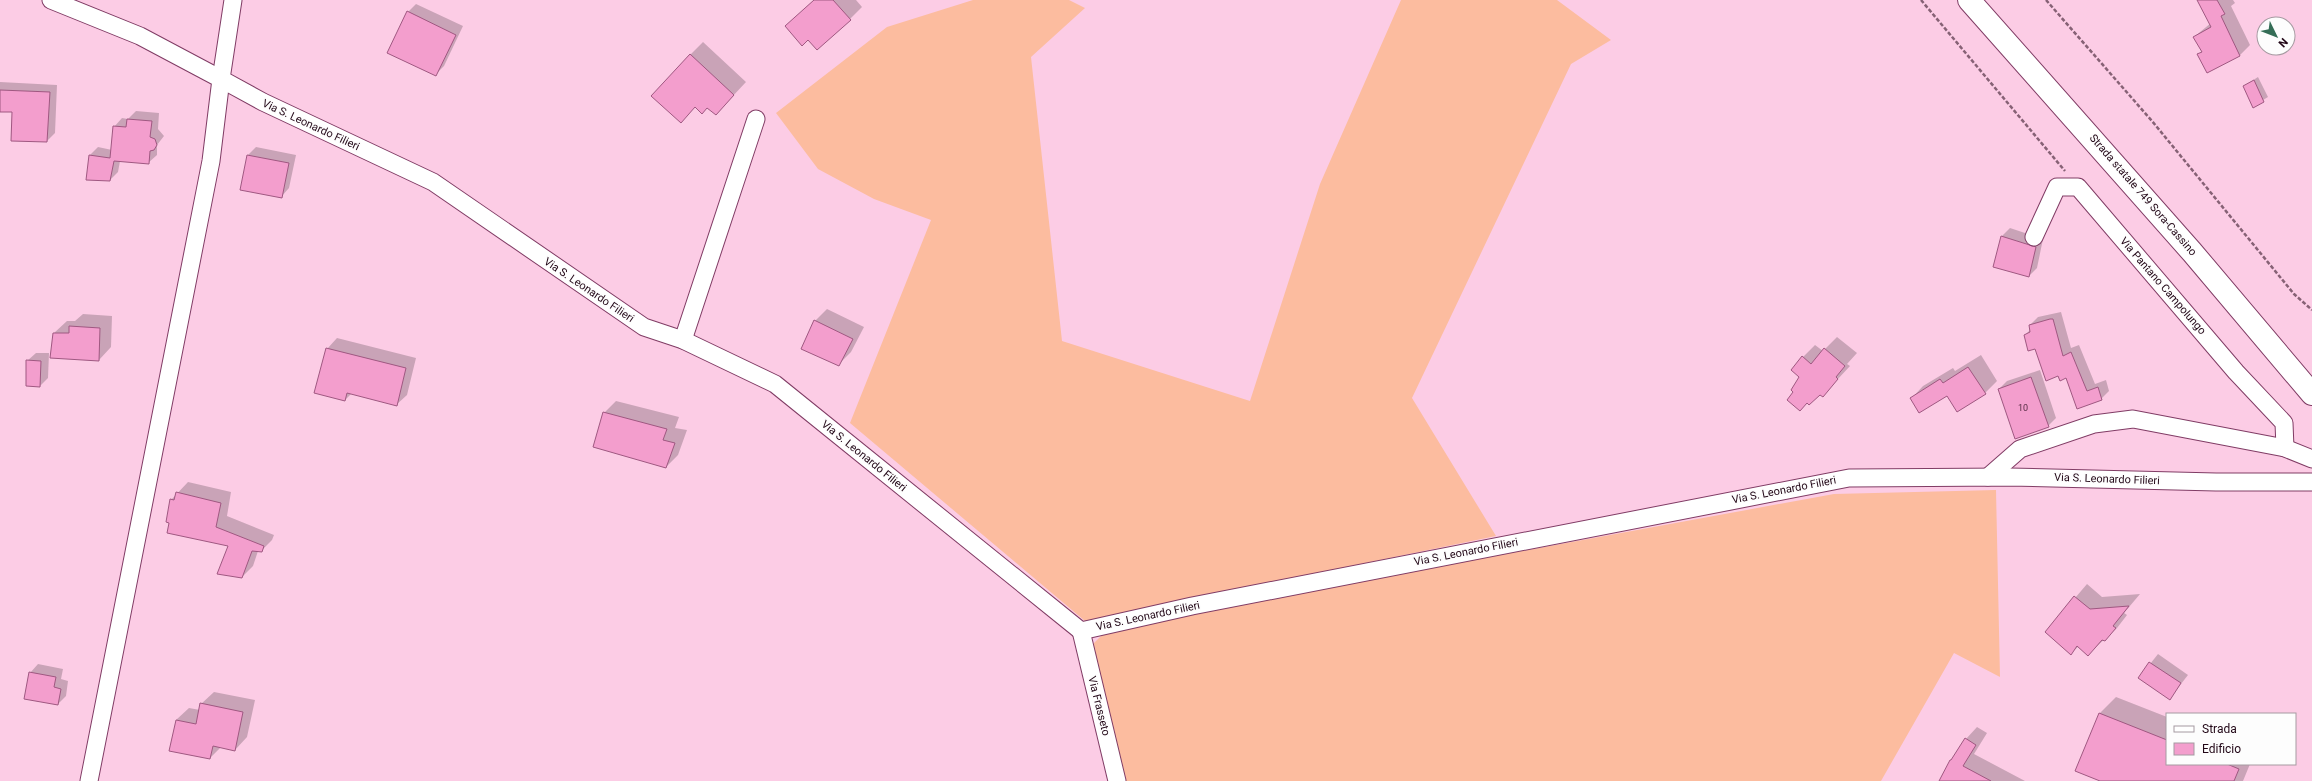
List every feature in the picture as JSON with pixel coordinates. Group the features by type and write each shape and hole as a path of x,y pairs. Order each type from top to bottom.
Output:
{"highway":[{"name":"Strada statale 749 Sora-Cassino","path":"1969,0 2187,246 2312,394"}],"street":[{"name":"Via S. Leonardo Filieri","path":"51,0 140,36 263,102 433,182 644,327 683,340 775,384 1081,631 1200,604 1849,478 1988,477 2216,482 2312,482"},
{"path":"89,781 211,161 233,0"},
{"path":"683,340 756,118"},
{"path":"2034,237 2057,187 2078,187"},
{"name":"Via Pantano Campolungo","path":"2078,187 2236,372 2284,423 2285,448"},
{"path":"1988,477 2020,449 2094,424 2133,419 2285,448 2312,459"},
{"name":"Via Frasseto","path":"1081,631 1117,781"}],"path":[{"path":"1921,0 2078,187"},
{"path":"2046,0 2152,121 2294,294 2312,310"}],"shaded area":[{"path":"973,0 1069,0 1085,8 1031,57 1062,341 1250,401 1320,184 1401,0 1557,0 1611,40 1571,64 1412,398 1496,536 1085,621 850,423 931,220 874,199 818,169 776,113 887,27"},
{"path":"1996,490 2000,677 1954,653 1881,781 1123,781 1093,662 1093,644 1107,630 1227,605 1834,494"}],"building":[{"path":"814,0 833,0 851,20 817,50 808,40 802,46 785,26"},
{"path":"2197,0 2217,0 2225,14 2221,16 2240,56 2207,73 2197,54 2202,52 2193,37 2211,27"},
{"path":"407,11 456,35 436,76 387,53"},
{"path":"690,54 734,95 716,115 707,108 702,114 695,107 681,123 651,96"},
{"path":"2254,80 2264,102 2253,108 2243,86"},
{"path":"0,90 50,92 47,142 11,141 12,112 0,112"},
{"path":"127,119 152,121 150,137 155,139 157,145 154,150 150,151 149,164 114,161 110,181 86,180 89,155 110,158 113,126 126,127"},
{"path":"247,155 289,163 282,198 240,190"},
{"path":"2001,236 2036,247 2029,277 1993,267"},
{"path":"2053,319 2063,356 2071,352 2087,391 2098,387 2102,400 2077,409 2066,378 2060,381 2058,376 2046,381 2035,349 2028,351 2024,335 2030,332 2029,325"},
{"path":"814,320 853,339 839,366 801,349"},
{"path":"69,326 100,328 99,361 50,358 53,333 69,333"},
{"path":"326,348 406,368 397,406 347,393 345,401 314,393"},
{"path":"1824,348 1845,366 1836,377 1838,379 1823,397 1820,395 1809,405 1807,403 1800,411 1787,400 1793,392 1791,390 1799,377 1791,370 1802,356 1811,364"},
{"path":"26,360 41,361 40,387 26,386"},
{"path":"1968,367 1986,394 1957,412 1947,396 1919,413 1910,398 1940,379 1943,383"},
{"path":"2031,377 2049,427 2015,439 1998,389"},
{"path":"603,412 667,429 663,440 675,443 666,468 593,447"},
{"path":"176,492 221,503 216,527 264,546 262,552 252,551 242,578 217,574 228,546 167,533 169,523 166,522 170,499 174,500"},
{"path":"2074,596 2090,609 2129,606 2113,626 2116,628 2105,641 2102,640 2088,656 2077,646 2071,655 2045,632"},
{"path":"2149,662 2181,683 2170,700 2138,678"},
{"path":"29,672 56,677 54,687 61,689 58,705 24,699"},
{"path":"200,703 243,712 235,751 213,746 210,759 169,751 176,720 196,724"},
{"path":"2099,713 2166,740 2166,765 2229,765 2239,769 2234,781 2100,781 2075,771"},
{"path":"1965,738 1976,745 1963,766 1991,781 1939,781 1950,760"}]}
